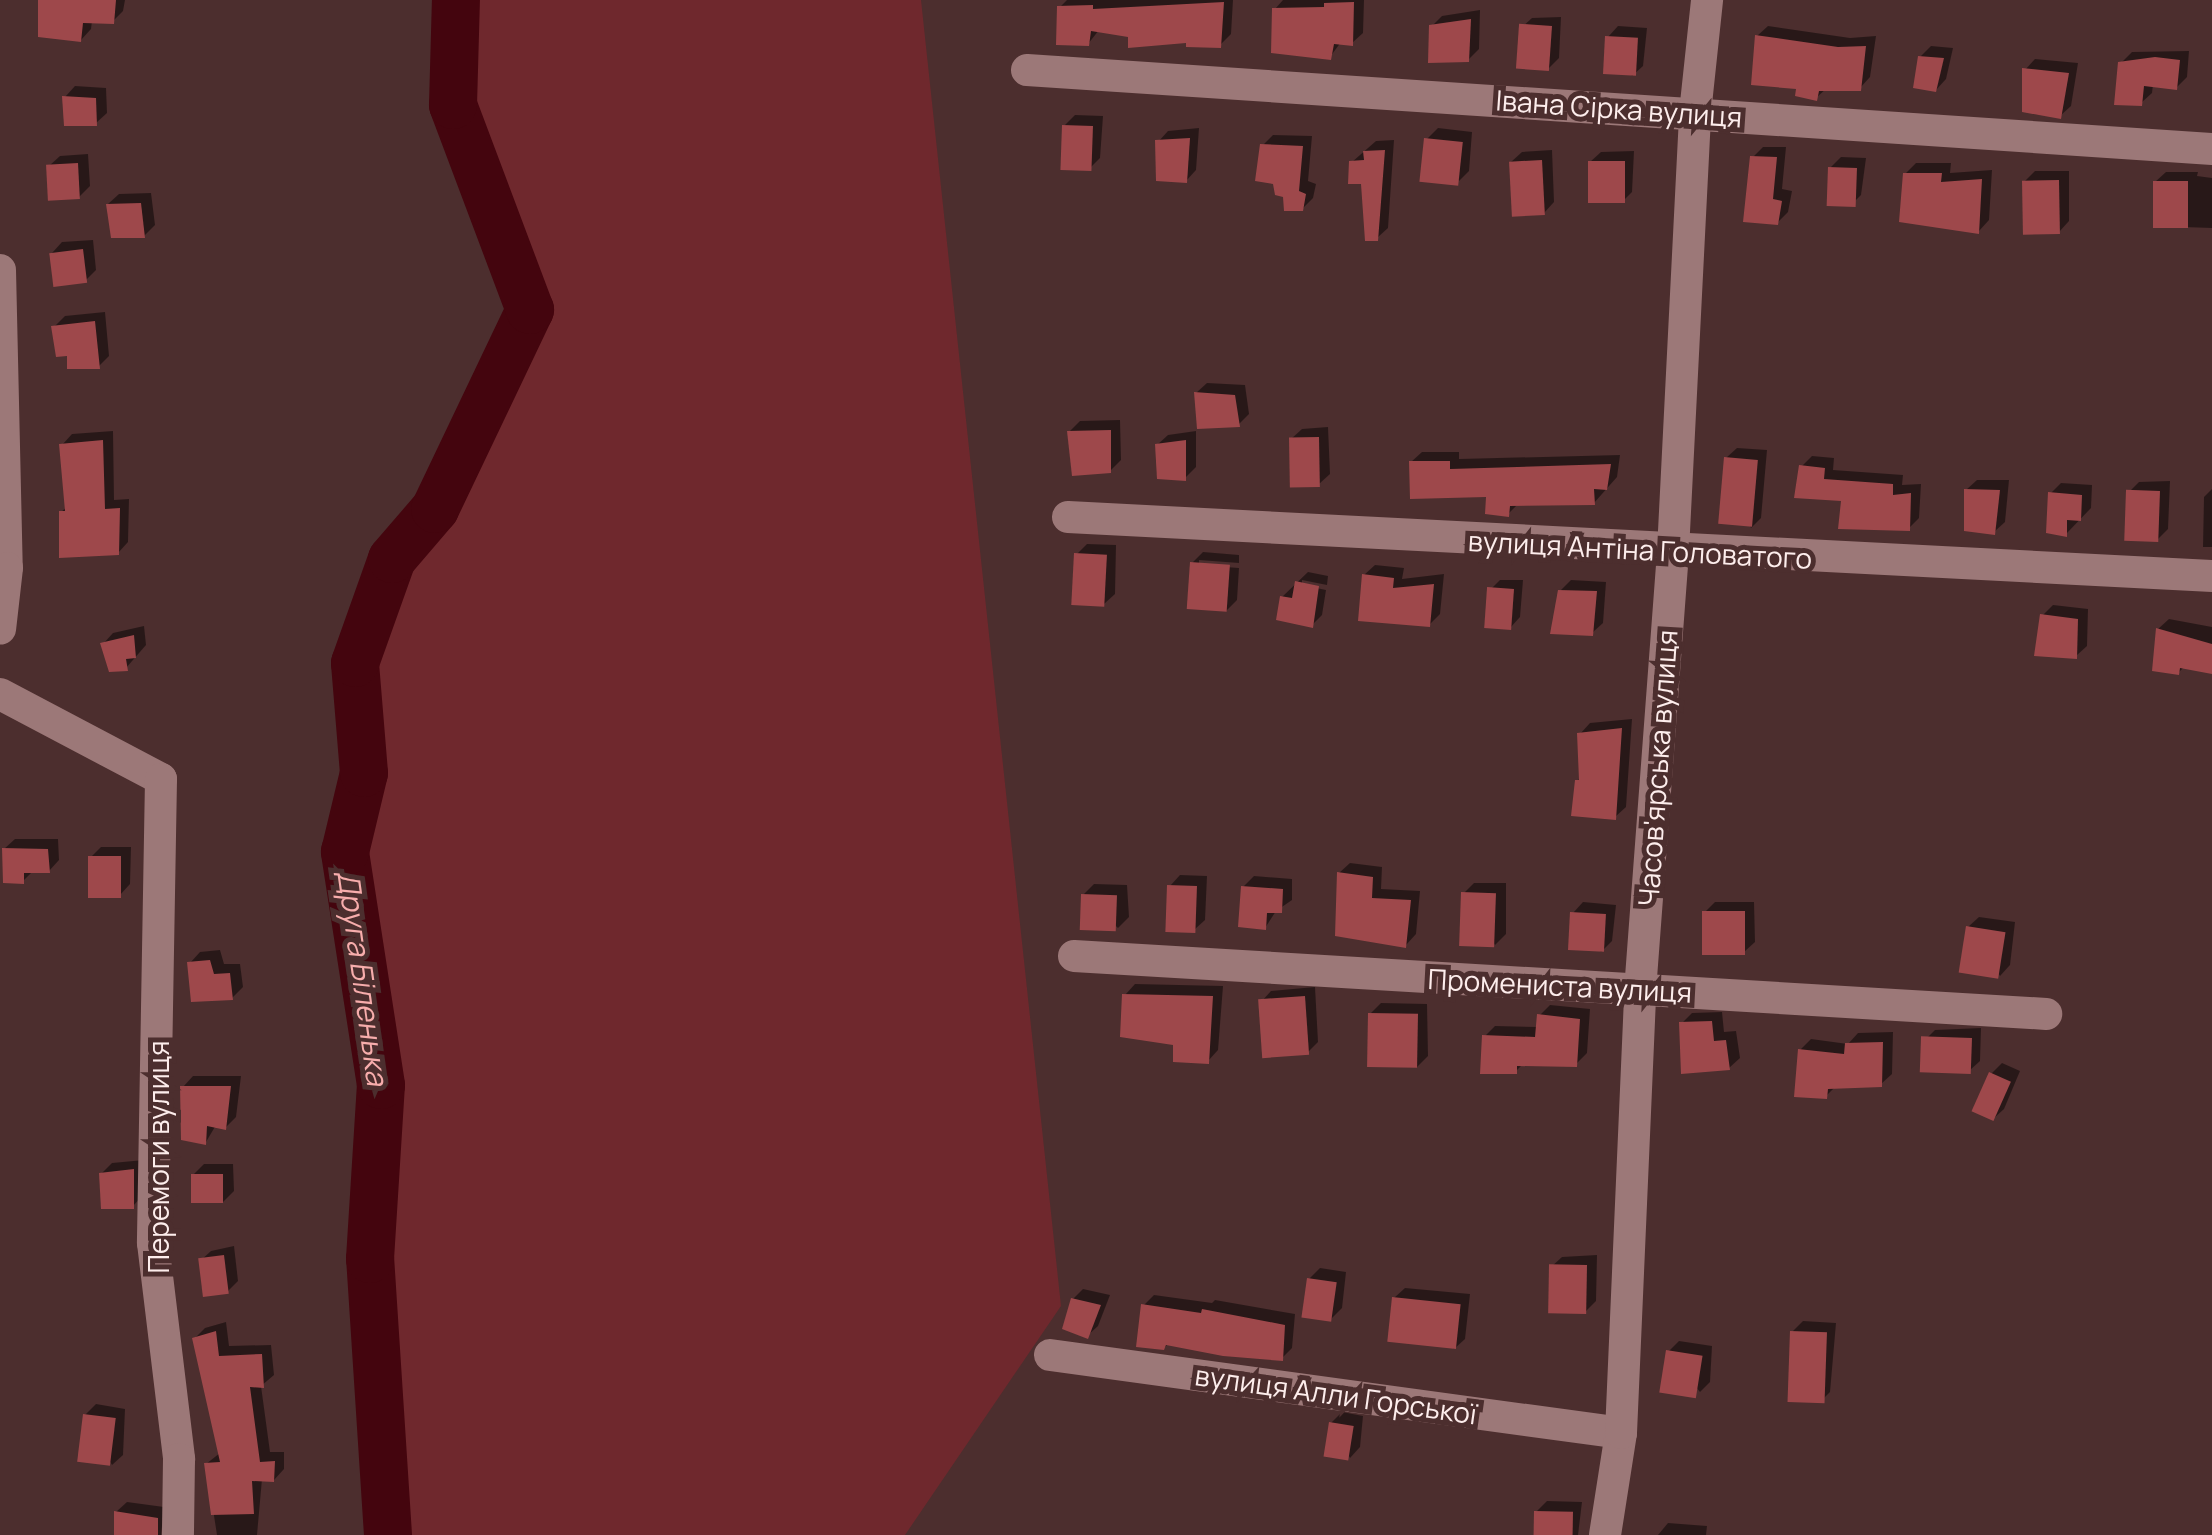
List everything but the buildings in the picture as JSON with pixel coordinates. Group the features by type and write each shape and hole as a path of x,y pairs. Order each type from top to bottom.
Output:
{"street":[{"name":"Часов'ярська вулиця","path":"1605,1535 1621,1433 1640,991 1673,551 1695,113 1707,0"},
{"name":"Івана Сірка вулиця","path":"1027,70 2212,149"},
{"path":"0,270 7,568 0,629"},
{"name":"вулиця Антіна Головатого","path":"1068,517 2212,576"},
{"name":"Перемоги вулиця","path":"0,694 161,778 153,1243 179,1459 178,1535"},
{"name":"Промениста вулиця","path":"1074,956 2046,1014"},
{"name":"вулиця Алли Горської","path":"1050,1355 1621,1433"}],"shaded area":[{"path":"456,0 921,0 1061,1306 905,1535 388,1535 370,1259 381,1085 345,852 364,773 355,663 392,559 435,509 529,310 453,105"}],"waterway":[{"name":"Друга Біленька","path":"388,1535 370,1259 381,1085 345,852 364,773 355,663 392,559 435,509 530,310 453,105 456,0"}]}
